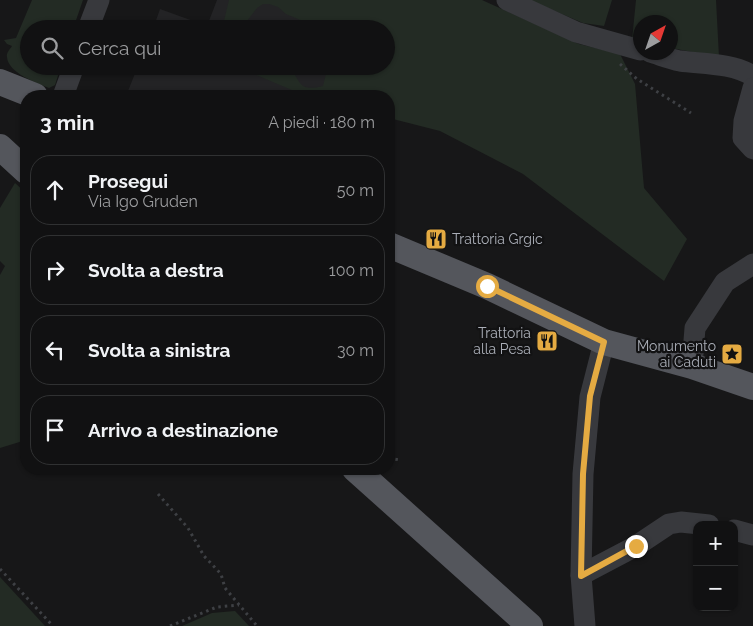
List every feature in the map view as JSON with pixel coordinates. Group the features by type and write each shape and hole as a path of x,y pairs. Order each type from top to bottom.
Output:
{"main road":[{"path":"0,82 20,90"},
{"path":"0,147 20,165"},
{"path":"395,248 487,286 604,342 692,366 753,387"},
{"path":"363,475 530,626"}],"street":[{"path":"91,20 98,0"},
{"path":"507,0 576,32 633,48"},
{"path":"678,60 726,67 747,72 753,76"},
{"path":"65,90 71,75"},
{"path":"753,88 744,121 743,138 753,149"},
{"path":"692,366 695,328 725,282 753,264"},
{"path":"582,624 583,474 590,396 604,342"},
{"path":"581,576 636,546 669,524 682,522 693,523"},
{"path":"738,531 753,535"}],"path":[{"path":"618,62 637,79 691,113"},
{"path":"395,459 400,460"},
{"path":"158,494 188,528 204,556 221,574 225,588 258,626"},
{"path":"0,568 53,626"},
{"path":"170,626 217,607 239,605"}],"shaded area":[{"path":"32,0 83,0 76,20 24,20"},
{"path":"217,0 290,0 331,20 209,20"},
{"path":"229,0 482,0 579,44 620,54 635,84 644,188 687,239 664,281 523,174 440,131 395,120 395,90 292,90 256,75 295,75 302,85 313,88 323,86 326,75 395,75 395,20 300,20 286,14 278,7 263,4 257,8 248,20 224,20"},
{"path":"529,0 612,0 604,26 583,23"},
{"path":"636,0 716,0 719,57 678,49 678,15 634,15"},
{"path":"160,9 190,20 156,20"},
{"path":"20,28 20,74 9,63 7,57 12,46 4,40 16,38"},
{"path":"22,75 58,75 55,85 49,88"},
{"path":"134,75 335,75 331,90 128,90"},
{"path":"15,183 20,188 20,442 0,448 0,275 5,266 0,261 0,208"},
{"path":"0,577 45,626 0,626"},
{"path":"235,611 249,626 182,626 212,613"}],"place":[{"name":"Trattoria Grgic","path":"436,239"},
{"name":"Trattoria alla Pesa","path":"547,341"},
{"name":"Monumento ai Caduti","path":"732,354"}],"route":[{"path":"487,286 604,342 590,396 583,474 581,576 636,546"}]}
